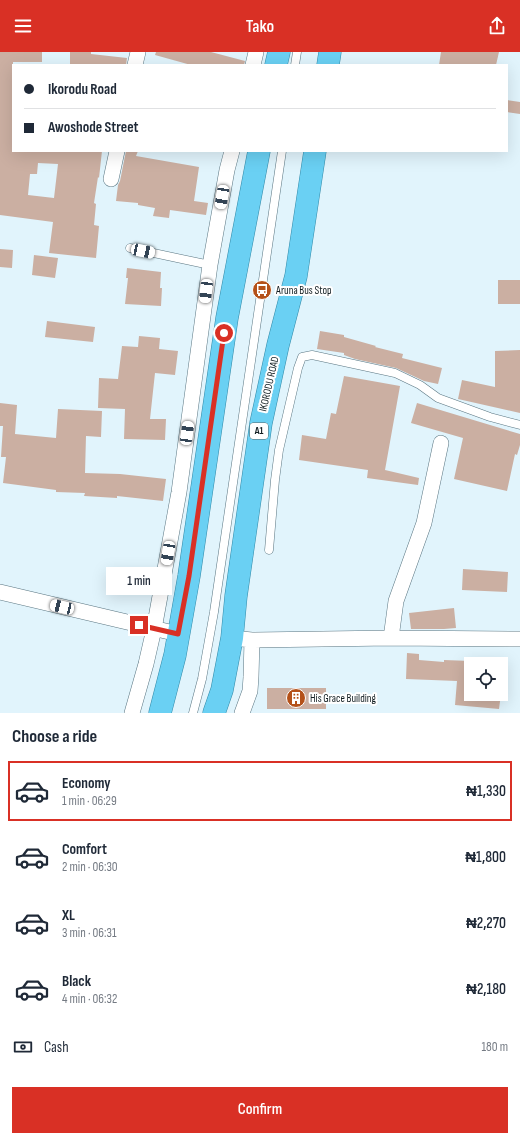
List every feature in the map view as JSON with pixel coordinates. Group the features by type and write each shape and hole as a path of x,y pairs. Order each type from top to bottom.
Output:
{"highway":[{"path":"276,64 279,52"},
{"path":"328,64 330,52"},
{"path":"160,713 175,655 189,576 227,318 259,152"},
{"name":"IKORODU ROAD","path":"214,713 242,639 236,596 261,423 278,345 296,276 315,152"}],"street":[{"path":"135,64 138,52"},
{"path":"253,64 256,52"},
{"path":"111,179 117,152"},
{"path":"132,713 154,629 179,492 210,265 227,170 232,152"},
{"path":"391,638 396,601 424,523 441,443"},
{"path":"0,592 178,634"},
{"path":"242,713 250,691 251,670 242,639 520,639"}],"lane":[{"path":"295,64 297,52"},
{"path":"193,713 202,679 214,612 282,152"},
{"path":"130,248 210,265"},
{"path":"269,550 279,450 298,368 302,357 312,355 395,373 420,385 438,398 490,417 520,425"}],"building":[{"path":"0,52 42,52 42,62 13,62 12,64 12,152 102,152 94,203 96,204 94,225 99,226 96,258 49,253 53,222 0,215","holes":["38,163 58,164 54,198 28,195 30,174 37,174"]},
{"path":"70,52 91,52 91,54 127,58 126,64 70,64"},
{"path":"156,52 211,52 245,61 244,64 187,64 155,55"},
{"path":"441,52 499,52 496,64 439,64"},
{"path":"508,100 520,102 520,114 508,112"},
{"path":"126,152 138,152 136,156 199,167 194,201 208,203 206,215 170,210 169,218 153,216 155,208 138,205 138,203 116,201"},
{"path":"0,249 13,250 12,268 0,267"},
{"path":"34,255 58,258 55,278 32,275"},
{"path":"127,268 161,272 161,306 125,304 128,278 126,278"},
{"path":"498,280 520,280 520,304 498,304"},
{"path":"47,321 95,327 93,342 45,337"},
{"path":"320,331 344,335 344,337 376,346 375,347 403,354 402,358 442,368 438,384 424,381 396,368 355,359 344,355 344,353 317,349"},
{"path":"139,336 160,338 159,349 178,351 175,375 155,373 150,419 166,419 165,440 124,439 125,409 98,408 99,378 118,379 122,346 138,347"},
{"path":"520,350 520,413 458,399 462,380 495,387 495,351"},
{"path":"344,376 400,386 385,470 419,478 418,485 367,478 368,470 299,460 302,435 326,439 331,413 336,414"},
{"path":"0,403 17,405 15,434 56,438 58,409 102,411 101,437 86,436 85,473 120,474 166,479 163,501 117,496 117,498 84,496 85,493 56,492 56,490 3,483 6,457 1,457 3,426 0,426"},
{"path":"417,403 520,434 520,445 517,455 515,454 507,491 454,479 463,438 411,423"},
{"path":"463,569 508,572 507,592 462,590"},
{"path":"454,608 456,628 411,629 409,613"},
{"path":"407,653 419,654 419,660 444,662 444,660 464,661 464,701 500,701 499,709 455,705 457,681 406,679"},
{"name":"His Grace Building","path":"267,688 326,688 326,709 267,709"}],"place":[{"name":"Aruna Bus Stop","path":"262,290"},
{"name":"His Grace Building","path":"296,698"}],"route":[{"path":"139,625 178,634 189,576 224,333"}]}
